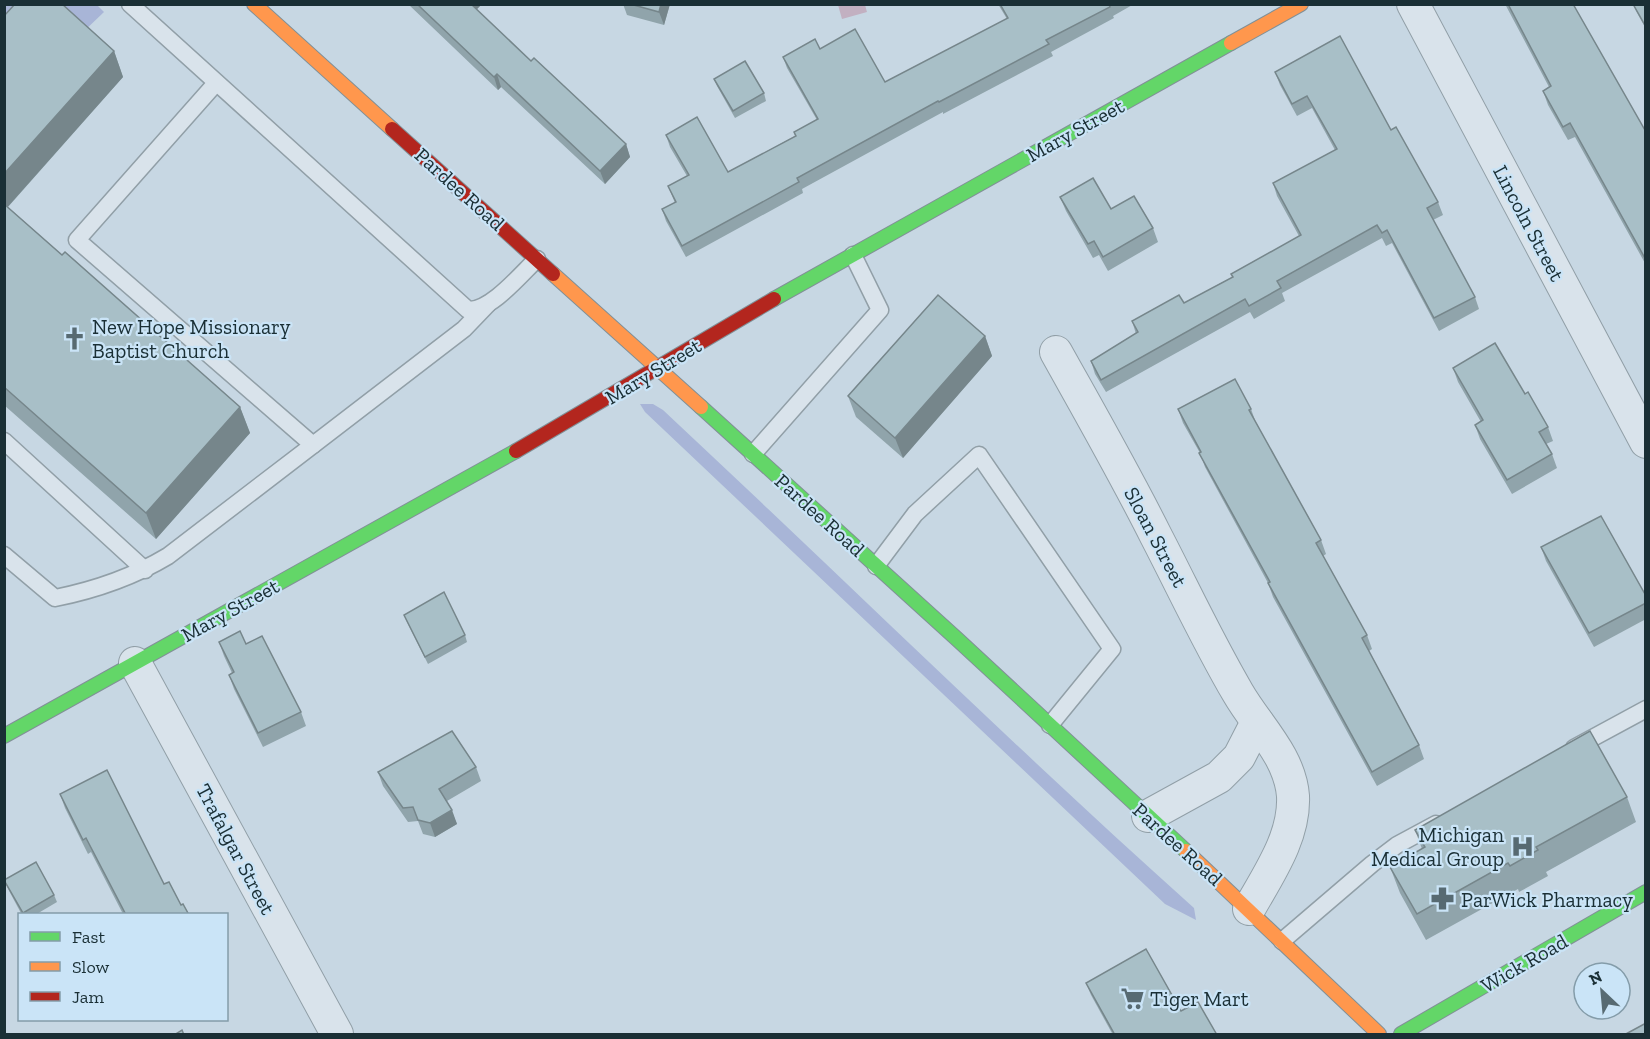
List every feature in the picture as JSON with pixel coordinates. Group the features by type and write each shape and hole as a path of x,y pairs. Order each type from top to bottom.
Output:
{"street":[{"name":"Pardee Road","path":"254,4 1050,725 1249,909 1378,1035"},
{"name":"Mary Street","path":"4,736 539,438 760,307 1301,4"},
{"name":"Lincoln Street","path":"1413,4 1646,442"},
{"name":"Sloan Street","path":"1056,352 1156,535 1238,694 1282,759 1290,780 1293,797 1292,819 1286,840 1249,909"},
{"name":"Trafalgar Street","path":"135,663 337,1035"},
{"path":"1148,816 1219,777 1239,757 1257,722"},
{"name":"Wick Road","path":"1401,1035 1646,892"}],"lane":[{"path":"130,4 460,304 468,310 488,304"},
{"path":"216,83 77,240 313,445"},
{"path":"753,454 880,310 853,255"},
{"path":"4,555 55,598 82,592 145,570 168,556 464,329 537,259"},
{"path":"4,441 145,570"},
{"path":"876,566 915,514 979,455 1112,649 1050,725"},
{"path":"1563,754 1646,709"},
{"path":"1282,941 1397,845 1449,817"}],"shaded area":[{"path":"5,5 97,5 104,12 81,34 5,48"},
{"path":"838,5 865,5 867,12 842,19"},
{"path":"640,404 653,404 663,410 993,723 1194,908 1196,920 1165,904 645,412"}],"building":[{"path":"15,4 62,4 114,51 4,174 4,16"},
{"path":"417,4 471,4 531,61 534,58 626,144 600,171 497,74 494,77"},
{"path":"630,4 661,4 659,12"},
{"path":"1000,4 1109,4 1110,7 1046,40 1049,44 797,178 799,182 682,246 662,209 676,202 668,186 689,175 666,135 697,117 728,172 796,136 794,132 818,119 783,57 815,39 820,49 855,29 885,82 1008,18"},
{"path":"1508,4 1573,4 1646,132 1646,260 1570,123 1563,127 1543,91 1551,86"},
{"path":"1633,4 1646,4 1646,27"},
{"path":"1340,36 1391,130 1396,127 1438,202 1427,208 1475,297 1434,318 1387,230 1382,233 1377,225 1277,281 1281,288 1249,306 1245,299 1101,380 1091,361 1138,332 1132,321 1179,295 1184,303 1233,277 1231,274 1301,235 1273,183 1337,149 1307,96 1292,104 1275,72"},
{"path":"745,61 764,93 733,111 714,79"},
{"path":"1093,178 1111,209 1134,196 1153,228 1103,257 1094,241 1088,244 1060,197"},
{"name":"New Hope Missionary Baptist Church","path":"4,204 62,255 65,252 240,407 146,513 4,387"},
{"path":"938,295 985,336 895,438 848,396"},
{"path":"1495,343 1525,394 1528,392 1548,427 1539,432 1552,454 1507,480 1475,425 1483,420 1453,368"},
{"path":"1235,379 1251,409 1249,410 1321,540 1316,543 1367,635 1362,638 1419,745 1372,772 1268,583 1270,582 1199,453 1201,452 1178,409"},
{"path":"1601,516 1646,596 1646,603 1589,633 1541,547"},
{"path":"444,592 465,635 425,657 404,615"},
{"path":"240,631 246,644 262,636 301,712 258,733 229,675 234,672 219,642"},
{"path":"452,731 476,767 439,789 452,810 430,823 418,820 413,807 403,808 378,772"},
{"path":"1590,731 1627,797 1536,847 1538,850 1510,866 1508,863 1417,914 1390,867 1425,847 1415,830"},
{"path":"107,770 164,884 169,882 188,913 125,913 86,838 83,840 60,794"},
{"path":"36,862 54,895 23,913 4,880"},
{"path":"1146,949 1181,1011 1198,1002 1217,1035 1115,1035 1086,983"},
{"path":"1646,1023 1646,1035 1624,1035"},
{"path":"182,1030 184,1035 174,1035"}],"traffic: fast":[{"path":"774,299 1231,43"},
{"path":"701,407 1186,851"},
{"path":"4,736 516,451"},
{"path":"1401,1034 1646,892"}],"traffic: slow":[{"path":"254,4 392,129"},
{"path":"1231,43 1301,4"},
{"path":"553,274 701,407"},
{"path":"1186,851 1379,1034"}],"traffic: jam":[{"path":"392,129 553,274"},
{"path":"516,451 774,299"}],"place":[{"name":"New Hope Missionary Baptist Church","path":"74,338"},
{"name":"Michigan Medical Group","path":"1522,846"},
{"name":"ParWick Pharmacy","path":"1443,899"},
{"name":"Tiger Mart","path":"1132,998"}]}
